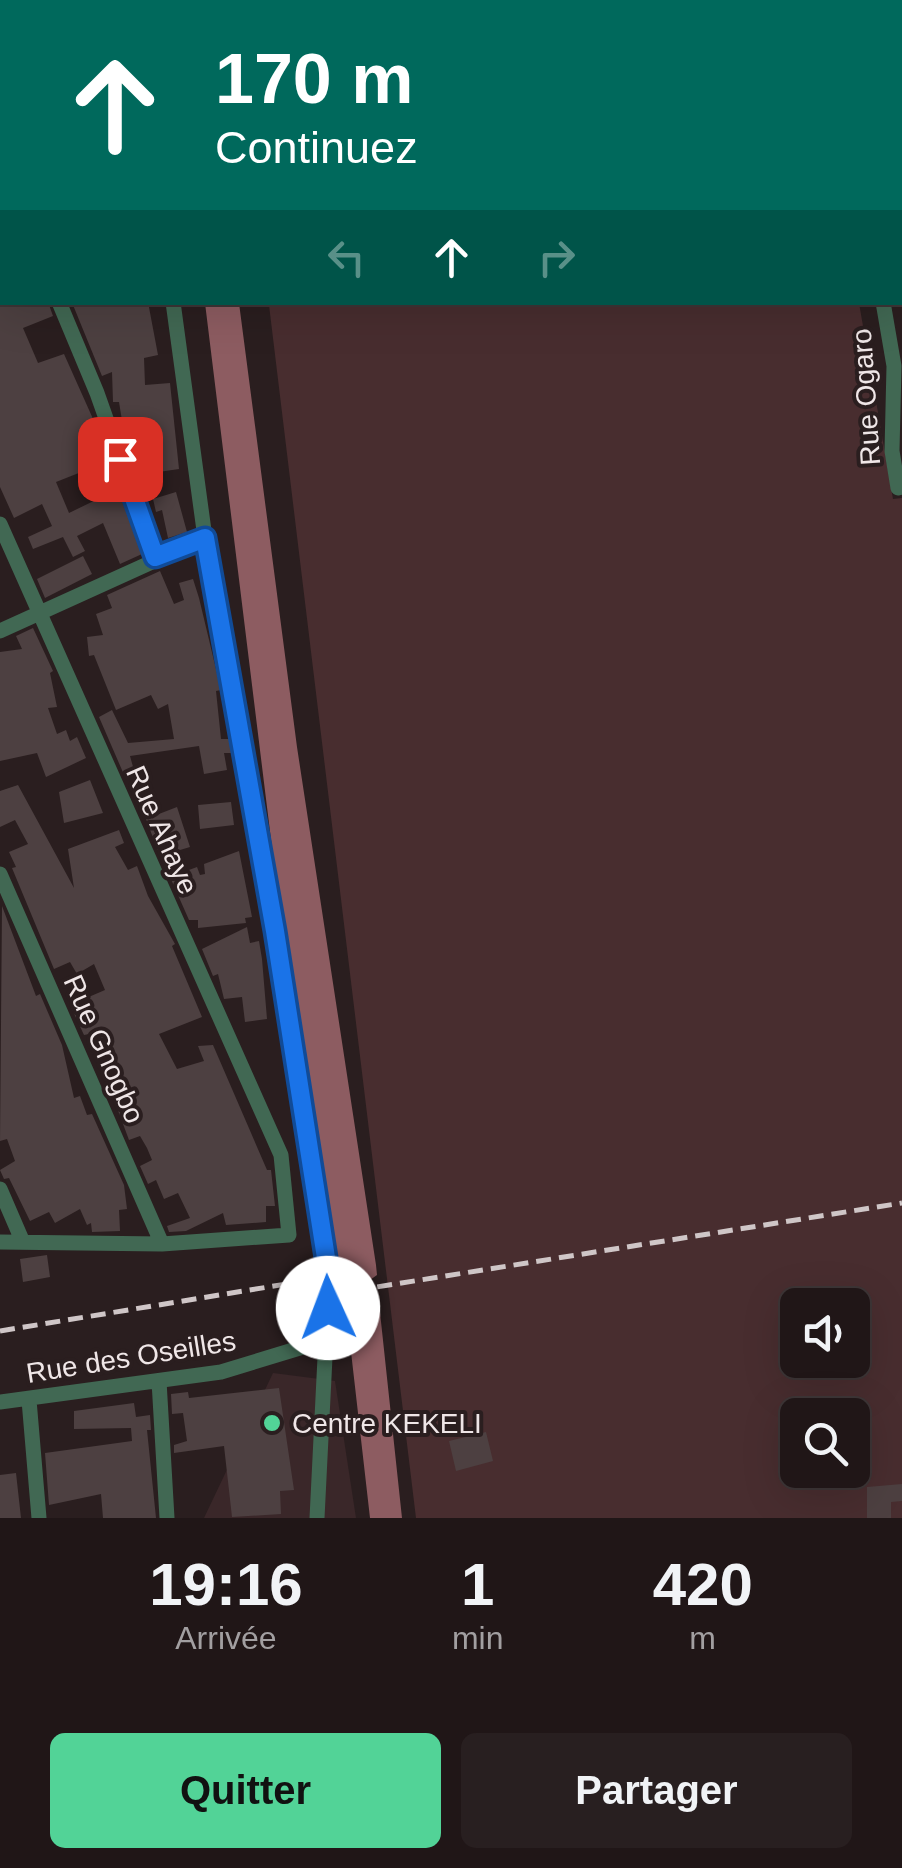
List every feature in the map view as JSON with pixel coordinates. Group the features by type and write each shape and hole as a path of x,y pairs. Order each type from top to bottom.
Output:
{"street":[{"path":"60,305 97,393 155,557"},
{"path":"174,305 205,538 275,931 329,1277 318,1518"},
{"name":"Rue Ogaro","path":"883,305 894,366 892,451 900,488"},
{"name":"Rue Ahaye","path":"0,524 281,1156 289,1236 162,1244"},
{"path":"0,630 155,557 205,538"},
{"name":"Rue Gnogbo","path":"0,874 162,1244"},
{"path":"0,1189 22,1240"},
{"path":"0,1242 162,1244"},
{"name":"Rue des Oseilles","path":"0,1402 222,1372 326,1340"},
{"path":"159,1381 168,1518"},
{"path":"29,1400 39,1518"}],"shaded area":[{"path":"205,305 239,305 297,747 376,1265 377,1275 370,1280 338,1281 275,872"},
{"path":"269,305 859,305 893,499 902,498 902,1518 416,1518"},
{"path":"379,1303 402,1518 370,1518 346,1308"},
{"path":"273,1373 335,1381 356,1518 204,1518"}],"building":[{"path":"0,305 49,305 53,316 23,328 38,363 64,354 98,430 142,554 120,564 103,523 77,536 85,551 73,557 63,537 33,549 28,537 52,526 42,504 14,518 0,487","holes":["94,467 106,495 69,513 56,482"]},
{"path":"73,305 149,305 158,355 144,358 145,385 170,383 179,469 138,475 125,439 119,402 113,402 112,372 102,376"},
{"path":"176,492 187,532 168,538 162,510 156,512 153,499"},
{"path":"83,556 92,574 45,598 37,579"},
{"path":"160,571 174,604 184,600 179,583 193,579 221,690 216,691 221,739 229,739 231,746 231,753 224,753 227,770 204,774 199,746 130,756 135,774 125,777 99,717 112,710 128,743 174,739 168,704 158,709 151,695 116,710 94,655 89,656 87,637 103,635 96,614 112,608 107,595"},
{"path":"33,628 53,671 50,673 57,707 48,708 57,734 66,730 70,741 77,737 86,758 46,777 37,753 0,761 0,652 22,649 16,636"},
{"path":"90,780 103,813 64,823 59,792"},
{"path":"18,785 74,888 68,849 119,830 124,843 115,847 128,870 137,866 148,896 175,944 172,946 202,1017 159,1034 177,1069 204,1061 198,1046 213,1045 267,1170 271,1170 275,1206 266,1206 266,1222 226,1225 223,1213 186,1231 169,1232 167,1226 190,1218 178,1193 164,1199 156,1180 148,1184 140,1166 152,1160 147,1148 140,1136 129,1140 110,1089 116,1087 97,1046 89,1034 84,1035 70,1005 105,990 94,964 77,974 70,962 54,969 12,868 16,867 9,852 28,844 15,820 0,827 0,791"},
{"path":"231,802 234,825 200,829 198,805"},
{"path":"177,807 190,847 160,856 146,819"},
{"path":"239,851 252,917 245,918 246,923 198,928 198,920 189,920 170,877 197,867 200,875 205,874 204,864"},
{"path":"2,906 36,996 40,994 62,1045 74,1098 80,1096 87,1115 92,1114 124,1185 127,1209 119,1210 120,1231 92,1232 91,1223 87,1225 80,1209 55,1223 49,1212 30,1221 9,1178 4,1179 0,1170 15,1161 7,1139 0,1141"},
{"path":"247,927 250,943 259,941 267,1019 245,1022 242,997 224,999 218,974 213,976 202,949"},
{"path":"47,1255 50,1277 23,1282 20,1259"},
{"path":"279,1388 294,1490 280,1491 281,1514 232,1517 224,1446 174,1453 174,1445 187,1441 183,1413 172,1414 171,1394 188,1392 189,1398"},
{"path":"134,1403 136,1417 150,1415 151,1430 147,1430 156,1518 103,1518 101,1494 49,1505 45,1453 132,1441 131,1428 74,1429 74,1411"},
{"path":"486,1432 493,1461 456,1471 449,1441"},
{"path":"16,1473 21,1518 0,1518 0,1475"},
{"path":"902,1484 902,1501 891,1502 891,1518 867,1518 870,1487"}],"waterway":[{"path":"356,1278 361,1311"}],"railway":[{"path":"0,1331 329,1277 339,1293 902,1203"}],"place":[{"name":"Centre KEKELI","path":"272,1423"}],"route":[{"path":"120,459 155,557 205,538 275,931 329,1277 328,1308"}]}
